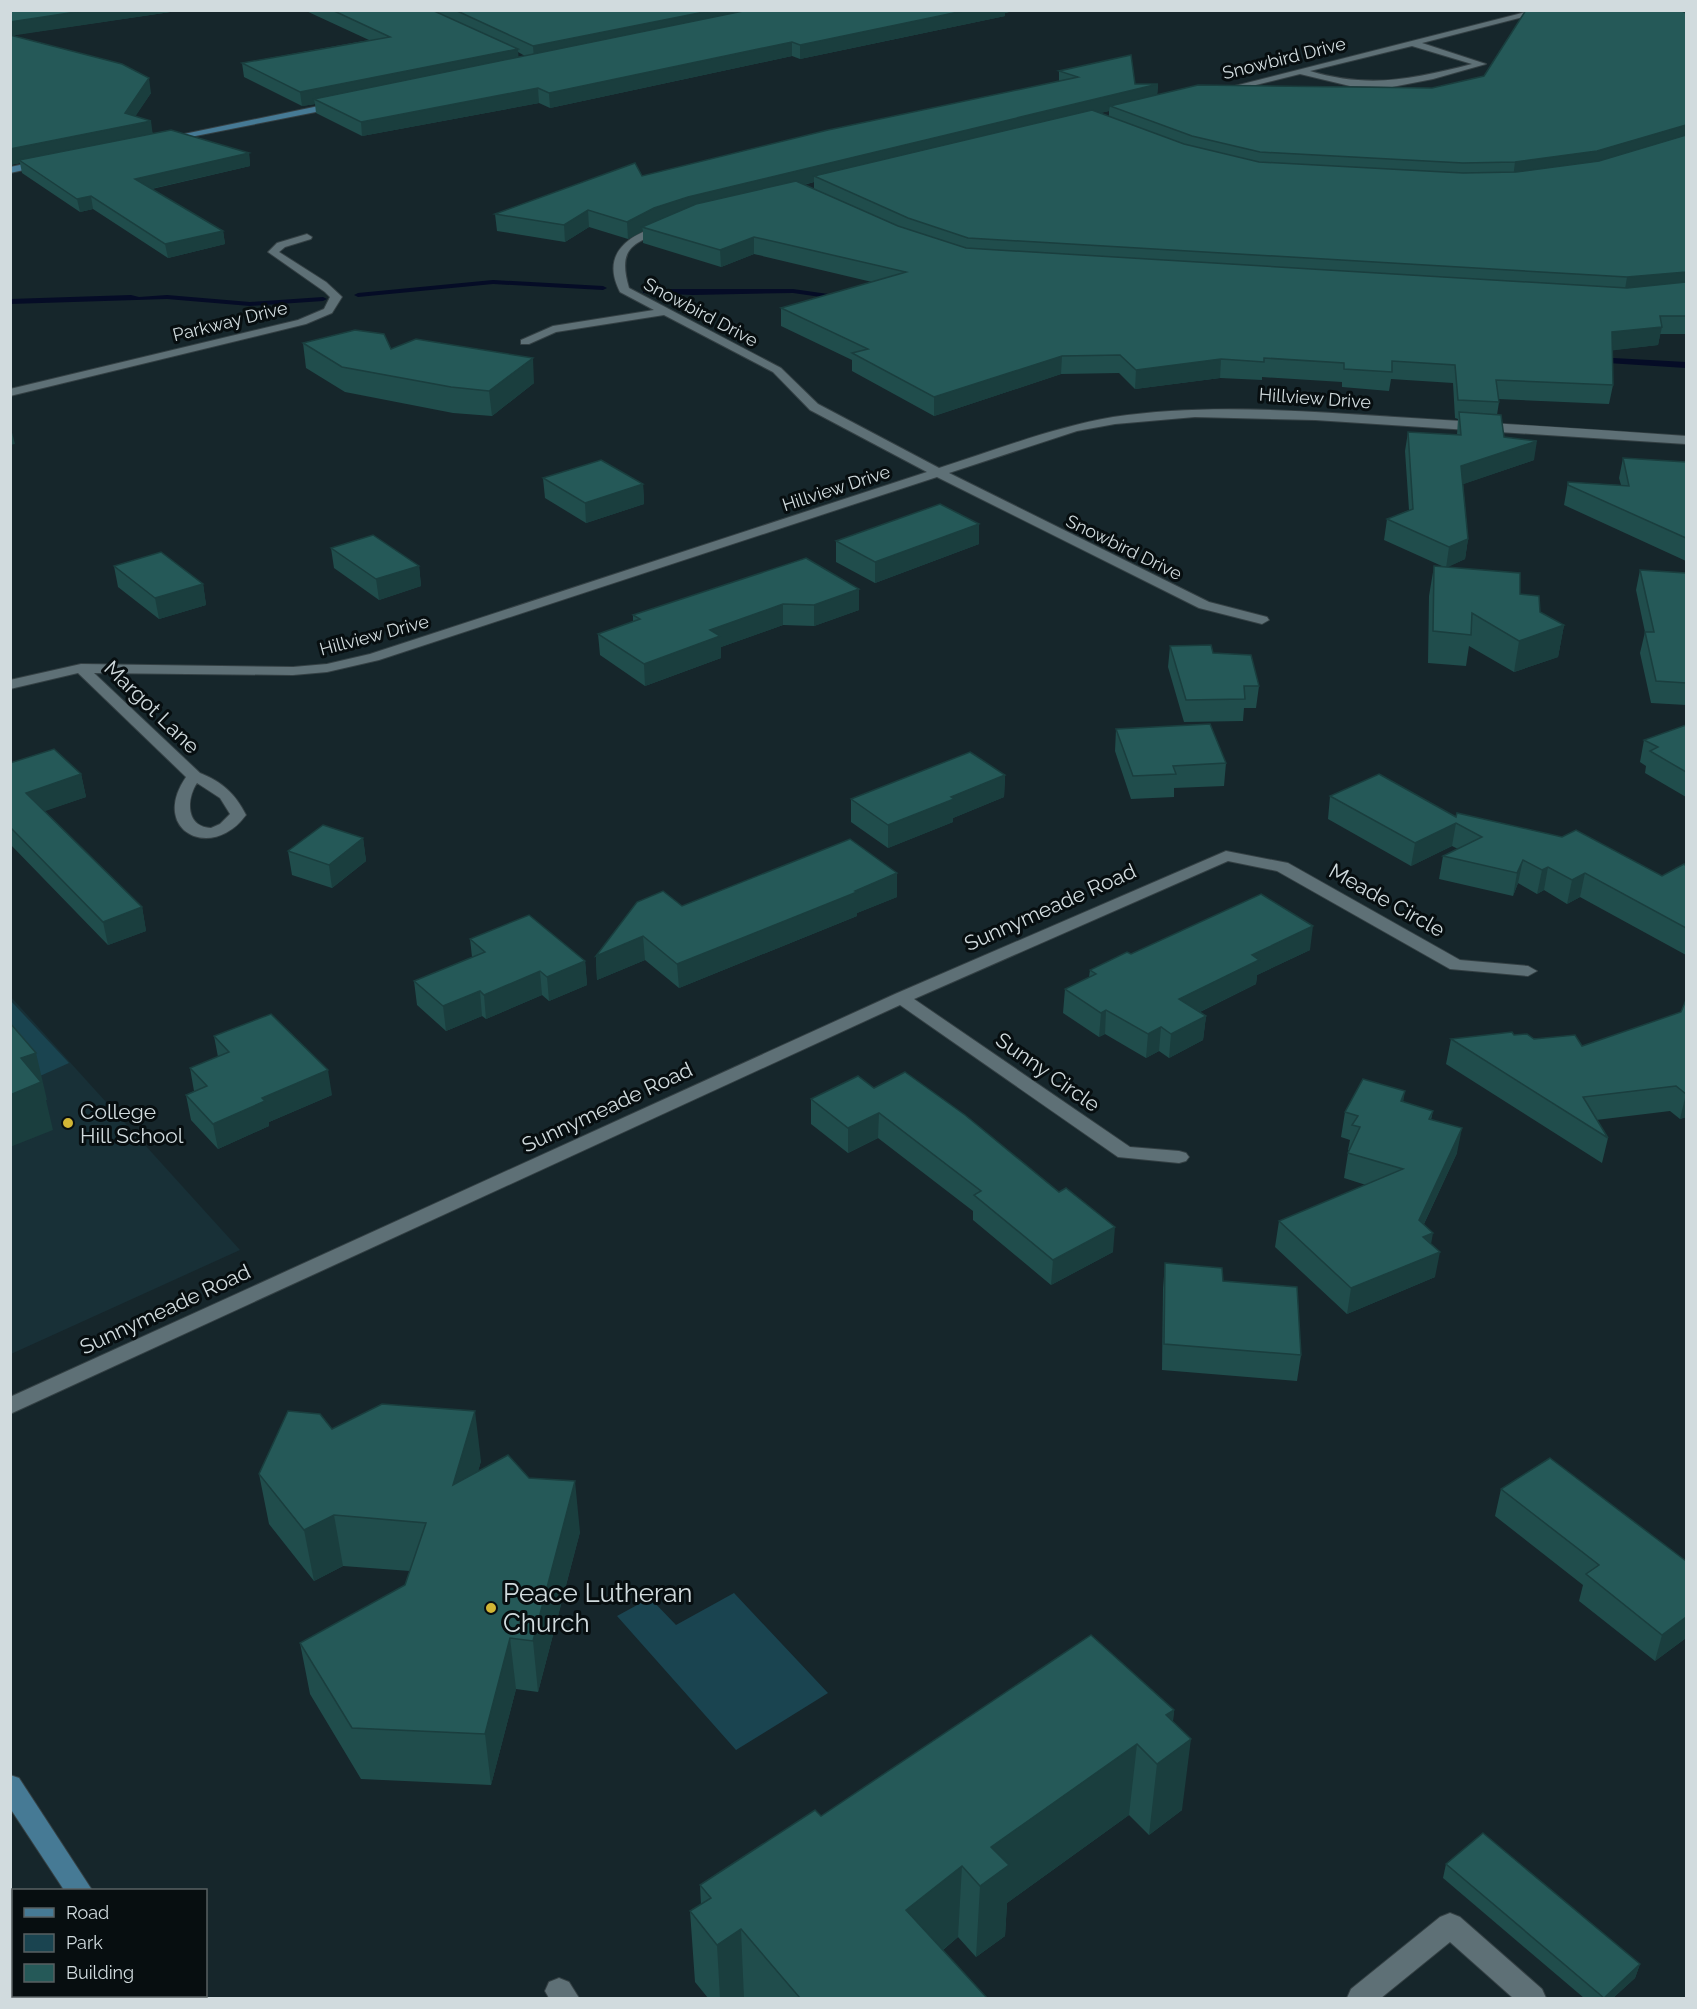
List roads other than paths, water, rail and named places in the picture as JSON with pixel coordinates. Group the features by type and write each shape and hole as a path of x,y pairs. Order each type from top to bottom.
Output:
{"street":[{"name":"Snowbird Drive","path":"1208,93 1546,10"},
{"path":"1300,71 1339,83 1372,87 1392,86 1482,64 1413,44"},
{"path":"151,142 351,102"},
{"path":"10,170 57,160"},
{"name":"Snowbird Drive","path":"671,225 650,233 622,253 617,264 624,290 777,370 813,407 938,473 1204,605 1262,620"},
{"name":"Parkway Drive","path":"10,393 302,322 328,311 336,297 325,284 282,260 273,252 281,245 307,237"},
{"path":"525,342 553,329 665,312"},
{"name":"Hillview Drive","path":"10,685 51,673 81,668 293,671 327,669 374,657 1075,428 1149,415 1250,411 1686,440"},
{"name":"Margot Lane","path":"81,668 194,776"},
{"name":"Meade Circle","path":"1226,856 1282,867 1456,965 1528,971"},
{"name":"Sunnymeade Road","path":"10,1406 902,998 1226,856"},
{"name":"Sunny Circle","path":"902,998 1125,1153 1179,1157"},
{"path":"10,1786 78,1889"},
{"path":"1361,1998 1450,1925 1532,1998"}],"waterway":[{"path":"358,295 493,282 603,288"},
{"path":"646,291 693,293 793,291 842,298"},
{"path":"10,302 167,297 250,304 323,299"},
{"path":"1595,360 1686,365"}],"place":[{"name":"College Hill School","path":"68,1123"},
{"name":"Peace Lutheran Church","path":"491,1608"}]}
